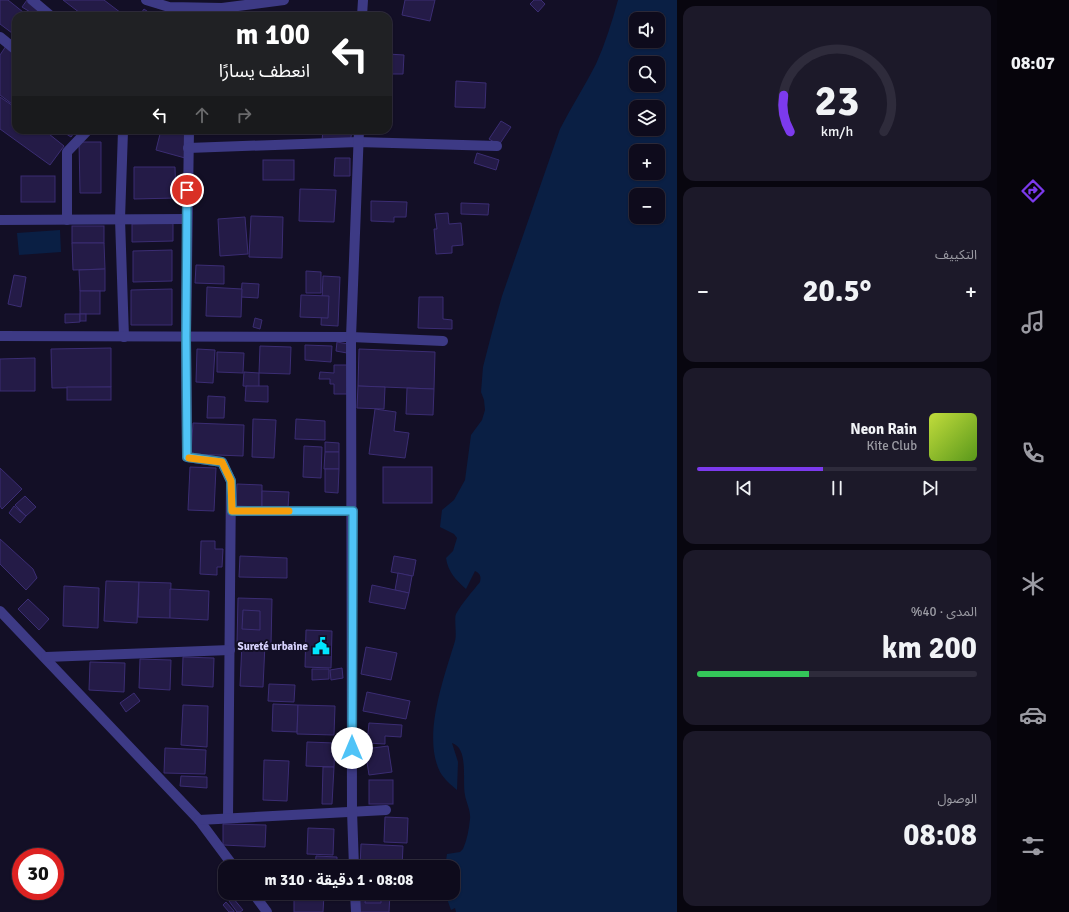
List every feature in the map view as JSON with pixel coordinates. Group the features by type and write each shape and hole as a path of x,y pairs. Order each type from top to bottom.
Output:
{"street":[{"path":"32,0 46,12"},
{"path":"146,0 169,7 222,8 284,0"},
{"path":"362,0 362,12"},
{"path":"0,37 12,47"},
{"path":"67,220 67,152 84,134"},
{"path":"123,134 120,219 124,337"},
{"path":"189,134 186,337 187,457 222,462 231,481 232,511 228,818"},
{"path":"354,860 352,811 352,337 359,134"},
{"path":"188,148 358,142 497,146"},
{"path":"0,220 187,219"},
{"path":"0,336 352,337 443,341"},
{"path":"232,511 353,511"},
{"path":"0,611 46,657 199,820 229,860"},
{"path":"46,657 230,650"},
{"path":"199,820 386,810"},
{"path":"258,900 267,912"},
{"path":"355,900 356,912"}],"water":[{"path":"618,0 677,0 677,912 456,912 455,908 451,910 447,900 460,900 460,860 446,860 447,854 460,852 463,849 466,842 470,813 464,789 464,766 461,751 452,743 458,762 457,790 440,772 435,758 433,742 434,724 441,689 455,641 456,614 480,582 480,577 475,571 466,589 451,572 446,558 453,551 457,538 454,534 440,527 442,510 454,500 465,480 471,435 482,420 485,410 481,392 483,367 492,332 502,296 560,129 596,64"},
{"path":"60,230 61,252 19,255 17,233"}],"building":[{"path":"0,0 8,0 23,12 12,12 12,33 0,24"},
{"path":"27,0 33,0 41,6 37,12 30,12 22,7"},
{"path":"63,0 104,0 120,12 79,12"},
{"path":"405,0 435,0 430,21 402,15"},
{"path":"534,0 541,0 545,4 538,12 530,4"},
{"path":"6,46 12,51 12,104 0,95 0,55"},
{"path":"392,54 404,55 403,74 392,74"},
{"path":"456,81 486,83 485,108 455,107"},
{"path":"0,97 12,105 12,134 49,134 64,146 50,165 0,129"},
{"path":"501,121 511,127 499,145 489,139"},
{"path":"66,134 73,134 71,137"},
{"path":"160,134 191,134 185,158 156,150"},
{"path":"323,134 351,134 350,144 322,141"},
{"path":"79,142 101,142 101,193 80,193"},
{"path":"477,153 499,160 496,170 474,163"},
{"path":"335,158 350,158 350,176 334,176"},
{"path":"263,160 294,160 294,180 263,180"},
{"path":"134,167 175,167 176,198 134,199"},
{"path":"21,176 55,176 55,202 21,202"},
{"path":"300,189 336,190 334,222 299,221"},
{"path":"371,201 407,202 406,217 394,217 394,222 371,221"},
{"path":"461,203 489,204 488,215 461,214"},
{"path":"448,213 449,224 461,223 463,245 452,246 452,253 436,254 434,229 437,229 435,214"},
{"path":"251,216 283,217 282,258 249,257"},
{"path":"245,217 248,254 220,256 218,219"},
{"path":"173,223 173,241 132,242 132,224"},
{"path":"72,226 104,226 104,243 72,243"},
{"path":"72,243 104,243 105,269 73,270"},
{"path":"172,250 172,281 133,282 133,251"},
{"path":"196,265 224,266 224,284 195,283"},
{"path":"105,269 105,291 80,291 79,270"},
{"path":"306,271 321,272 321,293 306,293"},
{"path":"14,275 26,277 21,307 8,304"},
{"path":"323,276 340,277 338,326 321,325"},
{"path":"242,283 259,284 258,298 241,297"},
{"path":"207,287 242,289 241,317 206,316"},
{"path":"172,289 172,325 131,325 131,290"},
{"path":"80,291 100,291 100,314 80,314"},
{"path":"301,295 329,296 328,318 300,317"},
{"path":"419,297 443,297 443,319 452,320 452,329 418,328"},
{"path":"65,314 80,314 80,322 65,323"},
{"path":"80,314 86,314 86,321 80,321"},
{"path":"255,318 262,320 260,329 253,327"},
{"path":"337,342 348,344 347,353 336,351"},
{"path":"305,345 332,346 331,362 305,360"},
{"path":"260,346 291,347 290,374 259,373"},
{"path":"111,348 111,387 52,388 51,349"},
{"path":"197,349 215,350 213,383 196,382"},
{"path":"359,349 435,352 434,389 358,386"},
{"path":"217,352 244,353 243,373 217,372"},
{"path":"35,358 35,391 0,391 0,359"},
{"path":"334,365 349,365 348,394 334,394 334,384 330,384 330,379 319,379 320,372 334,373"},
{"path":"244,372 259,373 259,387 243,386"},
{"path":"246,386 268,386 268,402 245,401"},
{"path":"358,386 385,387 384,409 357,408"},
{"path":"67,387 111,387 111,400 67,400"},
{"path":"407,388 434,389 433,415 406,414"},
{"path":"208,396 225,397 224,418 207,418"},
{"path":"375,409 396,412 394,431 409,433 405,458 369,454"},
{"path":"253,419 276,420 274,458 252,457"},
{"path":"296,419 325,421 325,440 295,439"},
{"path":"193,423 244,425 243,456 191,454"},
{"path":"325,442 339,443 339,452 325,452"},
{"path":"304,446 322,447 321,478 303,477"},
{"path":"325,452 339,452 339,469 324,469"},
{"path":"190,467 216,468 214,511 188,510"},
{"path":"383,467 432,467 432,503 383,503"},
{"path":"0,468 22,489 2,509 0,506"},
{"path":"325,469 339,469 338,493 325,492"},
{"path":"237,484 262,485 262,507 236,506"},
{"path":"262,491 289,492 288,508 262,507"},
{"path":"25,496 36,507 26,516 15,505"},
{"path":"14,506 26,516 20,523 9,513"},
{"path":"0,539 33,569 37,578 26,590 0,564"},
{"path":"201,541 215,541 215,549 223,549 222,567 217,567 217,575 200,574"},
{"path":"240,556 287,558 287,578 239,577"},
{"path":"394,556 416,560 413,576 391,572"},
{"path":"398,573 412,576 409,593 395,590"},
{"path":"106,581 139,582 137,623 104,621"},
{"path":"139,582 171,583 170,618 138,617"},
{"path":"372,585 409,593 405,609 369,602"},
{"path":"64,586 99,588 98,628 63,626"},
{"path":"170,589 209,591 208,620 170,618"},
{"path":"238,598 272,599 271,645 237,644"},
{"path":"28,599 49,619 39,630 18,609"},
{"path":"243,610 260,611 260,630 242,629"},
{"path":"306,630 332,631 331,668 305,667"},
{"path":"242,643 265,644 263,687 240,686"},
{"path":"366,647 397,653 391,680 361,674"},
{"path":"183,657 214,658 213,687 182,685"},
{"path":"140,659 171,660 170,690 139,688"},
{"path":"90,662 125,663 124,692 89,690"},
{"path":"342,668 343,678 331,680 330,670"},
{"path":"312,669 329,669 329,679 312,680"},
{"path":"269,684 295,685 294,702 268,701"},
{"path":"367,692 410,701 406,719 363,711"},
{"path":"134,693 140,701 126,712 120,703"},
{"path":"273,704 298,705 297,732 272,731"},
{"path":"183,705 208,706 207,747 181,745"},
{"path":"298,705 335,706 334,735 297,734"},
{"path":"369,723 402,725 401,737 385,736 385,744 367,743"},
{"path":"307,742 335,743 334,767 306,766"},
{"path":"388,746 392,772 369,775 365,749"},
{"path":"165,748 206,750 205,774 164,773"},
{"path":"364,751 366,761 357,762 356,752"},
{"path":"264,760 289,761 287,801 263,800"},
{"path":"323,767 334,767 332,804 322,804"},
{"path":"181,776 207,777 207,788 180,786"},
{"path":"369,780 393,780 393,804 369,804"},
{"path":"385,817 408,818 407,843 384,842"},
{"path":"223,824 266,825 265,847 223,845"},
{"path":"308,828 334,829 333,855 307,854"},
{"path":"361,844 403,846 402,860 360,860"},
{"path":"316,856 337,857 337,860 316,860"},
{"path":"235,900 243,910 237,912 229,901"},
{"path":"294,900 324,900 323,912 294,912"},
{"path":"360,900 390,900 389,912 359,912"},
{"path":"365,900 381,900 381,903 365,903"},
{"path":"226,902 234,912 229,912 223,905"}],"slow traffic":[{"path":"189,458 222,462 231,481 232,511 289,511"}],"place":[{"name":"Sureté urbaine","path":"321,646"}],"route":[{"path":"187,190 187,457 222,462 231,481 232,511 353,511 352,748"}]}
